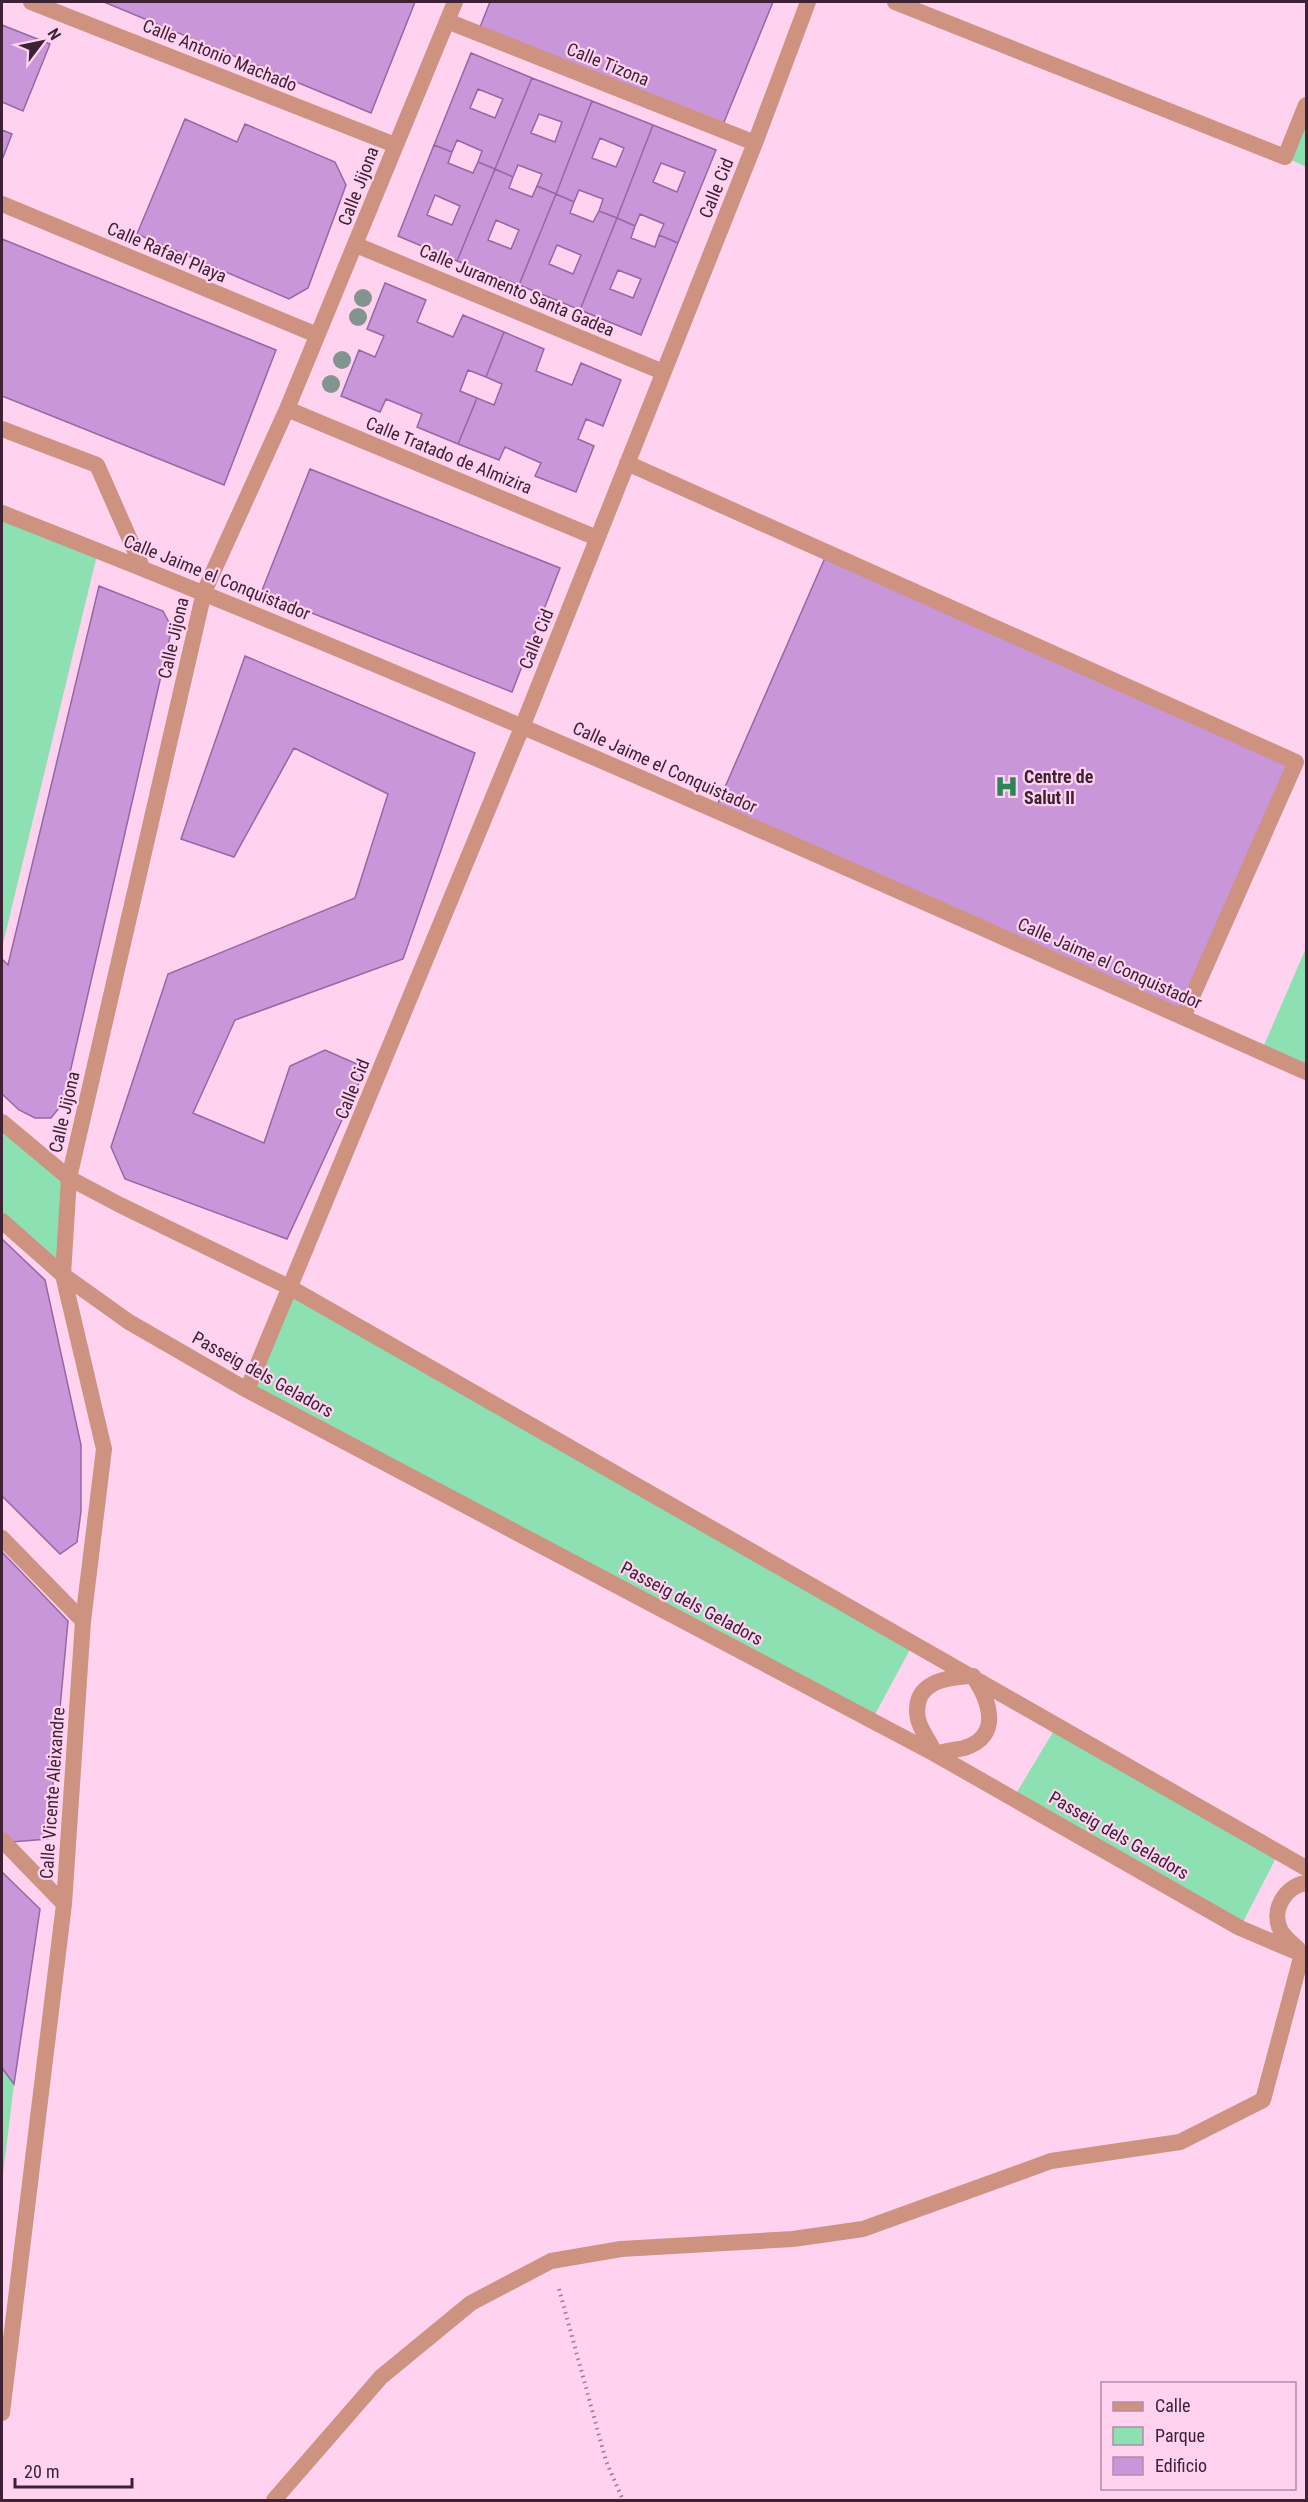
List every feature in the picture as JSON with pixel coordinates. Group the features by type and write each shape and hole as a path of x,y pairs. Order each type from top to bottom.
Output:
{"street":[{"name":"Calle Antonio Machado","path":"31,2 395,145"},
{"name":"Calle Jijona","path":"69,1178 204,592 287,410 454,2"},
{"name":"Calle Cid","path":"247,1390 523,725 755,143 808,2"},
{"path":"895,2 1285,157 1306,105"},
{"name":"Calle Tizona","path":"447,21 755,143"},
{"name":"Calle Rafael Playa","path":"2,204 317,335"},
{"name":"Calle Juramento Santa Gadea","path":"356,245 663,372"},
{"name":"Calle Tratado de Almizira","path":"287,410 597,538"},
{"path":"2,429 97,465 142,567"},
{"path":"627,463 1296,762 1183,1017"},
{"name":"Calle Jaime el Conquistador","path":"2,513 204,592 523,725 1306,1072"},
{"path":"2,1122 69,1178 120,1206 291,1288 1306,1868"},
{"name":"Calle Vicente Aleixandre","path":"2,2413 64,1904 83,1621 104,1449 63,1275 69,1178"},
{"name":"Passeig dels Geladors","path":"2,1221 63,1275 129,1322 247,1390 935,1754 1240,1928 1305,1954"},
{"path":"2,1538 83,1621"},
{"path":"973,1676 987,1700 990,1711 989,1724 974,1743 935,1754 918,1719 918,1707 922,1696 938,1680 973,1676"},
{"path":"2,1840 64,1904"},
{"path":"274,2500 381,2377 471,2302 551,2261 621,2249 793,2239 863,2229 1051,2161 1180,2142 1263,2100 1305,1954 1280,1929 1277,1918 1284,1896 1292,1888 1306,1883"}],"path":[{"path":"551,2261 606,2461 623,2500"}],"green space":[{"path":"1306,106 1306,167 1285,157"},
{"path":"2,513 98,551 2,948"},
{"path":"1306,948 1306,1072 1261,1052"},
{"path":"2,1119 69,1178 63,1275 2,1218"},
{"path":"291,1288 913,1644 872,1720 247,1390"},
{"path":"1056,1727 1278,1854 1240,1928 1014,1797"},
{"path":"2,2068 14,2084 2,2183"}],"building":[{"path":"104,2 415,2 371,113"},
{"path":"490,2 773,2 722,127 480,27"},
{"path":"2,25 50,44 23,111 2,102"},
{"path":"471,53 532,78 495,169 478,162 482,151 457,140 452,152 434,145","holes":["478,89 503,99 495,118 470,108"]},
{"path":"532,78 592,101 556,194 537,186 542,174 518,165 513,177 495,169","holes":["539,114 562,122 555,142 531,133"]},
{"path":"592,101 653,125 617,218 599,211 603,199 579,190 574,202 556,194","holes":["600,138 624,148 616,167 592,158"]},
{"path":"185,119 237,142 245,124 335,162 346,185 308,288 289,299 137,234"},
{"path":"653,125 716,150 678,243 659,235 664,224 640,214 635,226 617,218","holes":["661,163 685,172 677,192 653,182"]},
{"path":"2,130 12,134 2,160"},
{"path":"434,145 452,152 448,163 473,173 478,162 495,169 457,261 398,236","holes":["435,195 460,206 452,225 427,215"]},
{"path":"495,169 513,177 509,188 532,197 537,186 556,194 519,285 457,261","holes":["496,220 519,230 511,249 488,240"]},
{"path":"556,194 574,202 570,213 593,222 599,211 617,218 580,310 519,285","holes":["557,245 581,255 573,274 549,264"]},
{"path":"617,218 635,226 631,238 655,247 659,235 678,243 641,335 580,310","holes":["618,270 641,279 633,298 610,289"]},
{"path":"2,239 276,350 224,485 2,396"},
{"path":"385,283 426,300 417,322 453,337 463,315 504,332 486,377 468,370 460,391 477,398 458,444 417,427 422,414 386,399 380,412 341,396 359,350 375,357 384,336 367,329"},
{"path":"504,332 544,349 536,371 572,385 581,363 621,380 603,426 586,419 578,439 594,446 576,492 535,476 541,463 505,447 499,460 458,444 477,398 494,405 502,384 486,377"},
{"path":"310,469 560,568 512,692 261,593"},
{"name":"Centre de Salut II","path":"828,551 1296,762 1183,1017 715,810"},
{"path":"99,586 163,611 172,628 63,1103 51,1118 35,1118 19,1110 2,1094 2,959 8,965"},
{"path":"245,656 475,753 403,959 235,1020 193,1113 264,1143 290,1066 325,1050 366,1068 287,1239 125,1179 111,1147 168,974 355,898 388,794 294,748 234,857 181,839"},
{"path":"2,1239 45,1280 81,1445 81,1511 77,1542 60,1554 2,1496"},
{"path":"2,1552 68,1621 48,1839 11,1842 2,1833"},
{"path":"2,1872 40,1909 14,2084 2,2068"}],"place":[{"name":"Centre de Salut II","path":"1006,786"}]}
